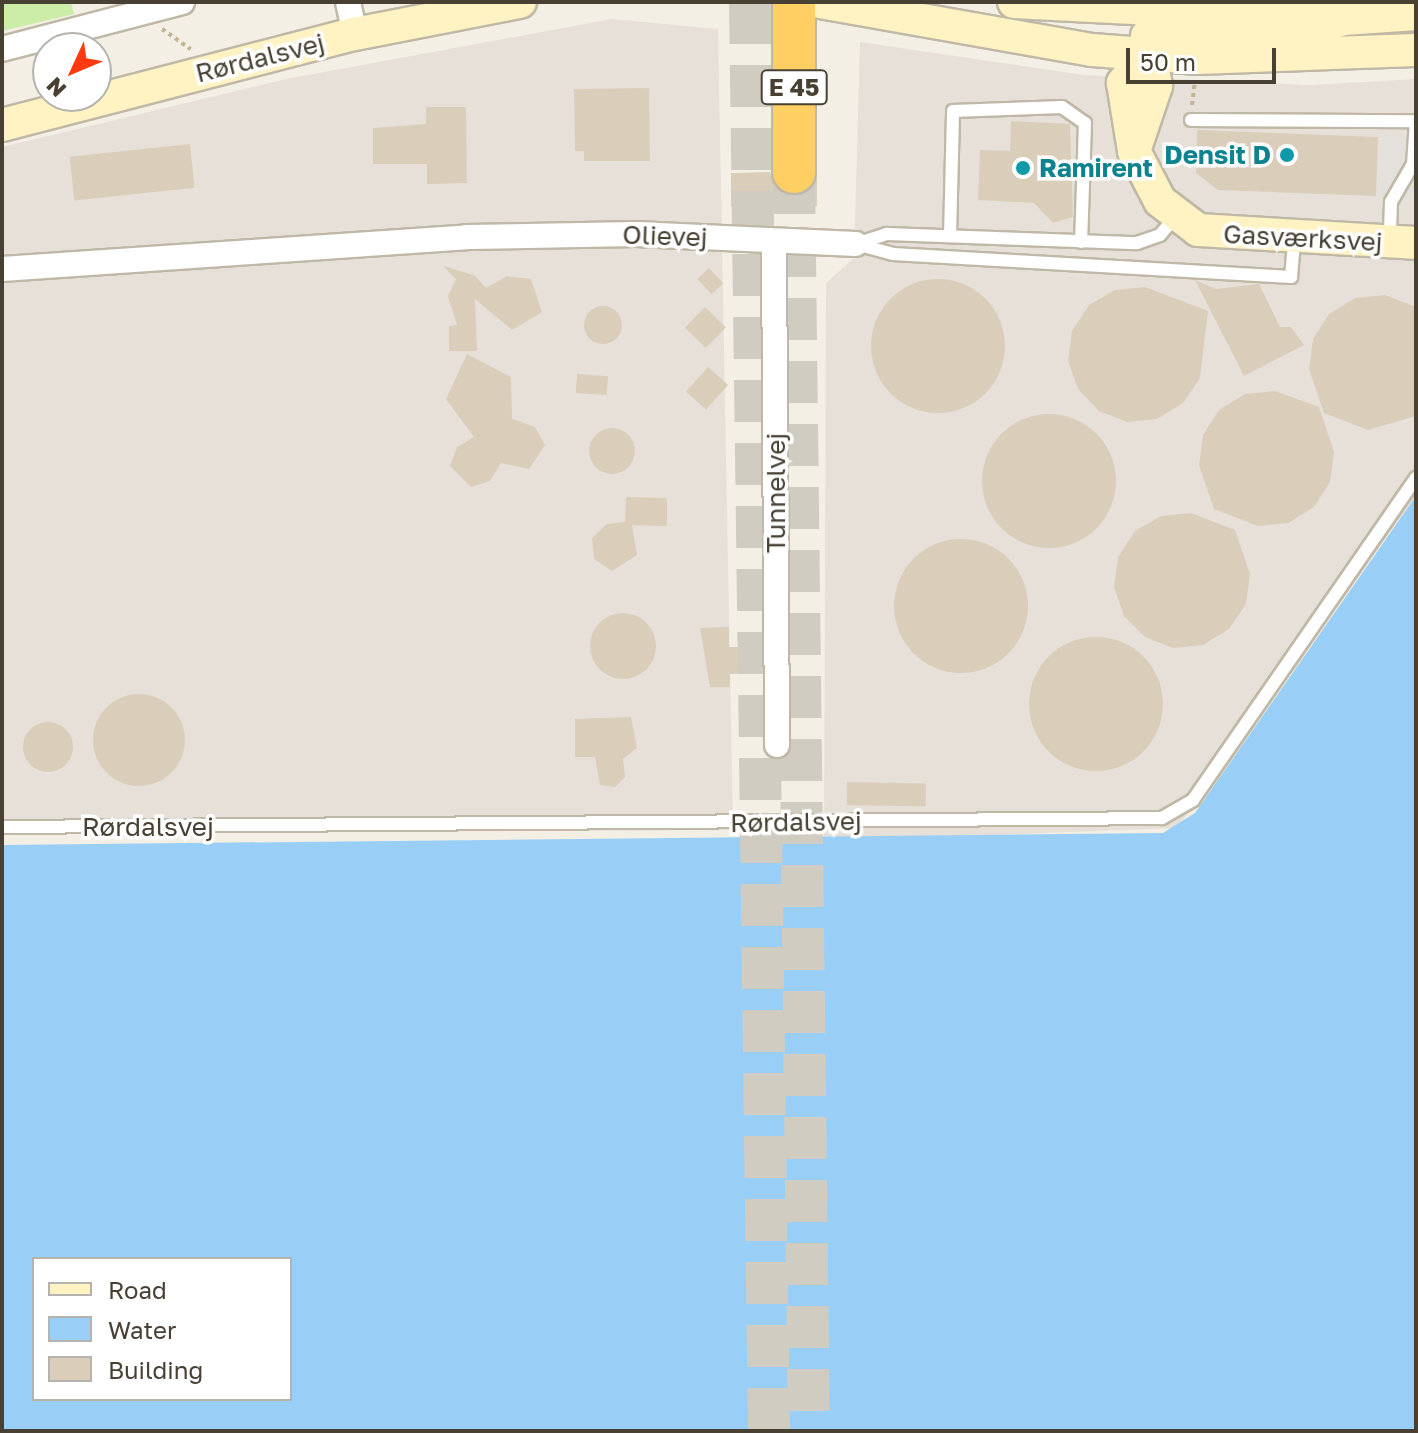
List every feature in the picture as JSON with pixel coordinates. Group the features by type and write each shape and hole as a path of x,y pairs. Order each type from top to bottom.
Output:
{"highway":[{"name":"E 45","path":"794,2 794,172"}],"street":[{"path":"2,49 102,13 182,2"},
{"path":"348,2 355,34"},
{"name":"Rørdalsvej","path":"2,125 355,34 520,2"},
{"path":"820,2 1147,54 1346,57 1416,50"},
{"path":"1014,2 1148,4 1344,19 1416,14"},
{"path":"979,28 1014,22 1127,28 1148,4"},
{"path":"1147,54 1148,4"},
{"name":"Gasværksvej","path":"1344,19 1287,37 1165,30 1123,83 1134,151 1148,184 1176,216 1223,236 1403,243"},
{"name":"Olievej","path":"2,269 112,256 466,237 856,244"},
{"name":"Tunnelvej","path":"774,241 777,745"}],"lane":[{"path":"950,236 953,111 1062,107 1085,123 1081,242"},
{"path":"1191,120 1416,121 1413,164 1391,202 1403,243"},
{"path":"856,244 887,234 1137,243 1160,235 1176,216"},
{"name":"Olievej","path":"856,244 893,254 1291,277 1294,240"},
{"name":"Rørdalsvej","path":"2,827 1162,818 1193,800 1416,478"}],"path":[{"path":"166,32 182,41"}],"shaded area":[{"path":"612,19 718,29 733,830 2,833 2,147 286,79"},
{"path":"860,42 1085,75 1309,85 1416,79 1416,496 1177,828 824,841 826,283 854,258"},
{"path":"1381,134 1416,136 1413,199 1378,197"}],"green space":[{"path":"2,2 71,2 74,14 2,31"}],"water":[{"path":"1416,496 1416,1431 2,1431 2,845 1163,833 1195,813"}],"building":[{"path":"649,88 650,161 584,161 584,151 575,151 574,89"},
{"path":"426,107 466,107 467,183 427,184 427,164 373,164 373,128 426,124"},
{"name":"Ramirent","path":"1011,121 1070,124 1073,217 1053,223 1034,203 978,200 980,150 1010,151"},
{"name":"Densit D","path":"1197,130 1378,137 1376,196 1218,190 1196,173"},
{"path":"190,144 195,188 74,200 70,157"},
{"path":"770,172 774,185 793,196 817,178 817,206 731,207 731,173"},
{"path":"443,266 474,275 486,288 507,276 531,279 542,312 512,330 475,299 477,351 449,351 449,326 457,325 448,296 456,279"},
{"path":"709,268 723,283 712,294 697,279"},
{"path":"938,279 964,284 985,299 1000,320 1005,346 1000,372 985,393 964,408 938,413 912,408 891,393 876,372 871,346 876,320 891,299 912,284"},
{"path":"1195,280 1216,289 1259,284 1280,327 1291,327 1304,345 1244,376"},
{"path":"1145,287 1208,311 1200,378 1183,403 1157,419 1127,422 1099,411 1078,389 1068,361 1072,331 1089,305 1115,290"},
{"path":"1385,295 1416,307 1416,416 1368,430 1324,413 1309,369 1313,339 1329,314 1355,298"},
{"path":"603,306 616,312 622,325 616,338 603,344 590,338 584,325 590,312"},
{"path":"705,307 726,327 706,348 685,328"},
{"path":"467,354 511,377 512,419 535,427 545,445 529,469 501,463 490,481 471,487 450,466 457,447 474,437 446,399"},
{"path":"708,367 728,385 706,410 686,392"},
{"path":"577,374 608,376 607,395 576,393"},
{"path":"1275,391 1319,407 1334,452 1330,482 1314,507 1288,523 1258,526 1214,509 1199,465 1203,435 1219,410 1245,394"},
{"path":"1049,414 1075,419 1096,434 1111,455 1116,481 1111,507 1096,528 1075,543 1049,548 1023,543 1002,528 987,507 982,481 987,455 1002,434 1023,419"},
{"path":"612,428 628,435 635,451 628,467 612,474 596,467 589,451 596,435"},
{"path":"626,497 667,498 667,526 632,525 637,555 612,571 594,559 592,538 607,524 625,522"},
{"path":"1191,513 1235,530 1250,574 1246,604 1229,629 1203,645 1173,648 1145,637 1124,616 1114,587 1118,557 1135,531 1161,516"},
{"path":"961,539 987,544 1008,559 1023,580 1028,606 1023,632 1008,653 987,668 961,673 935,668 914,653 899,632 894,606 899,580 914,559 935,544"},
{"path":"623,613 646,623 656,646 646,669 623,679 600,669 590,646 600,623"},
{"path":"729,627 729,647 758,647 758,673 730,674 730,687 710,687 700,628"},
{"path":"1096,637 1122,642 1143,657 1158,678 1163,704 1158,730 1143,751 1122,766 1096,771 1070,766 1049,751 1034,730 1029,704 1034,678 1049,657 1070,642"},
{"path":"139,694 157,698 171,708 181,722 185,740 181,758 171,772 157,782 139,786 121,782 107,772 97,758 93,740 97,722 107,708 121,698"},
{"path":"631,717 637,748 623,759 625,777 615,787 600,785 595,757 575,757 575,719"},
{"path":"48,722 65,730 73,747 65,764 48,772 31,764 23,747 31,730"},
{"path":"847,782 926,783 926,806 847,805"}],"tunnel":[{"path":"750,2 769,1431"},
{"path":"794,172 809,1431"}],"place":[{"name":"Densit D","path":"1287,155"},
{"name":"Ramirent","path":"1023,168"}]}
